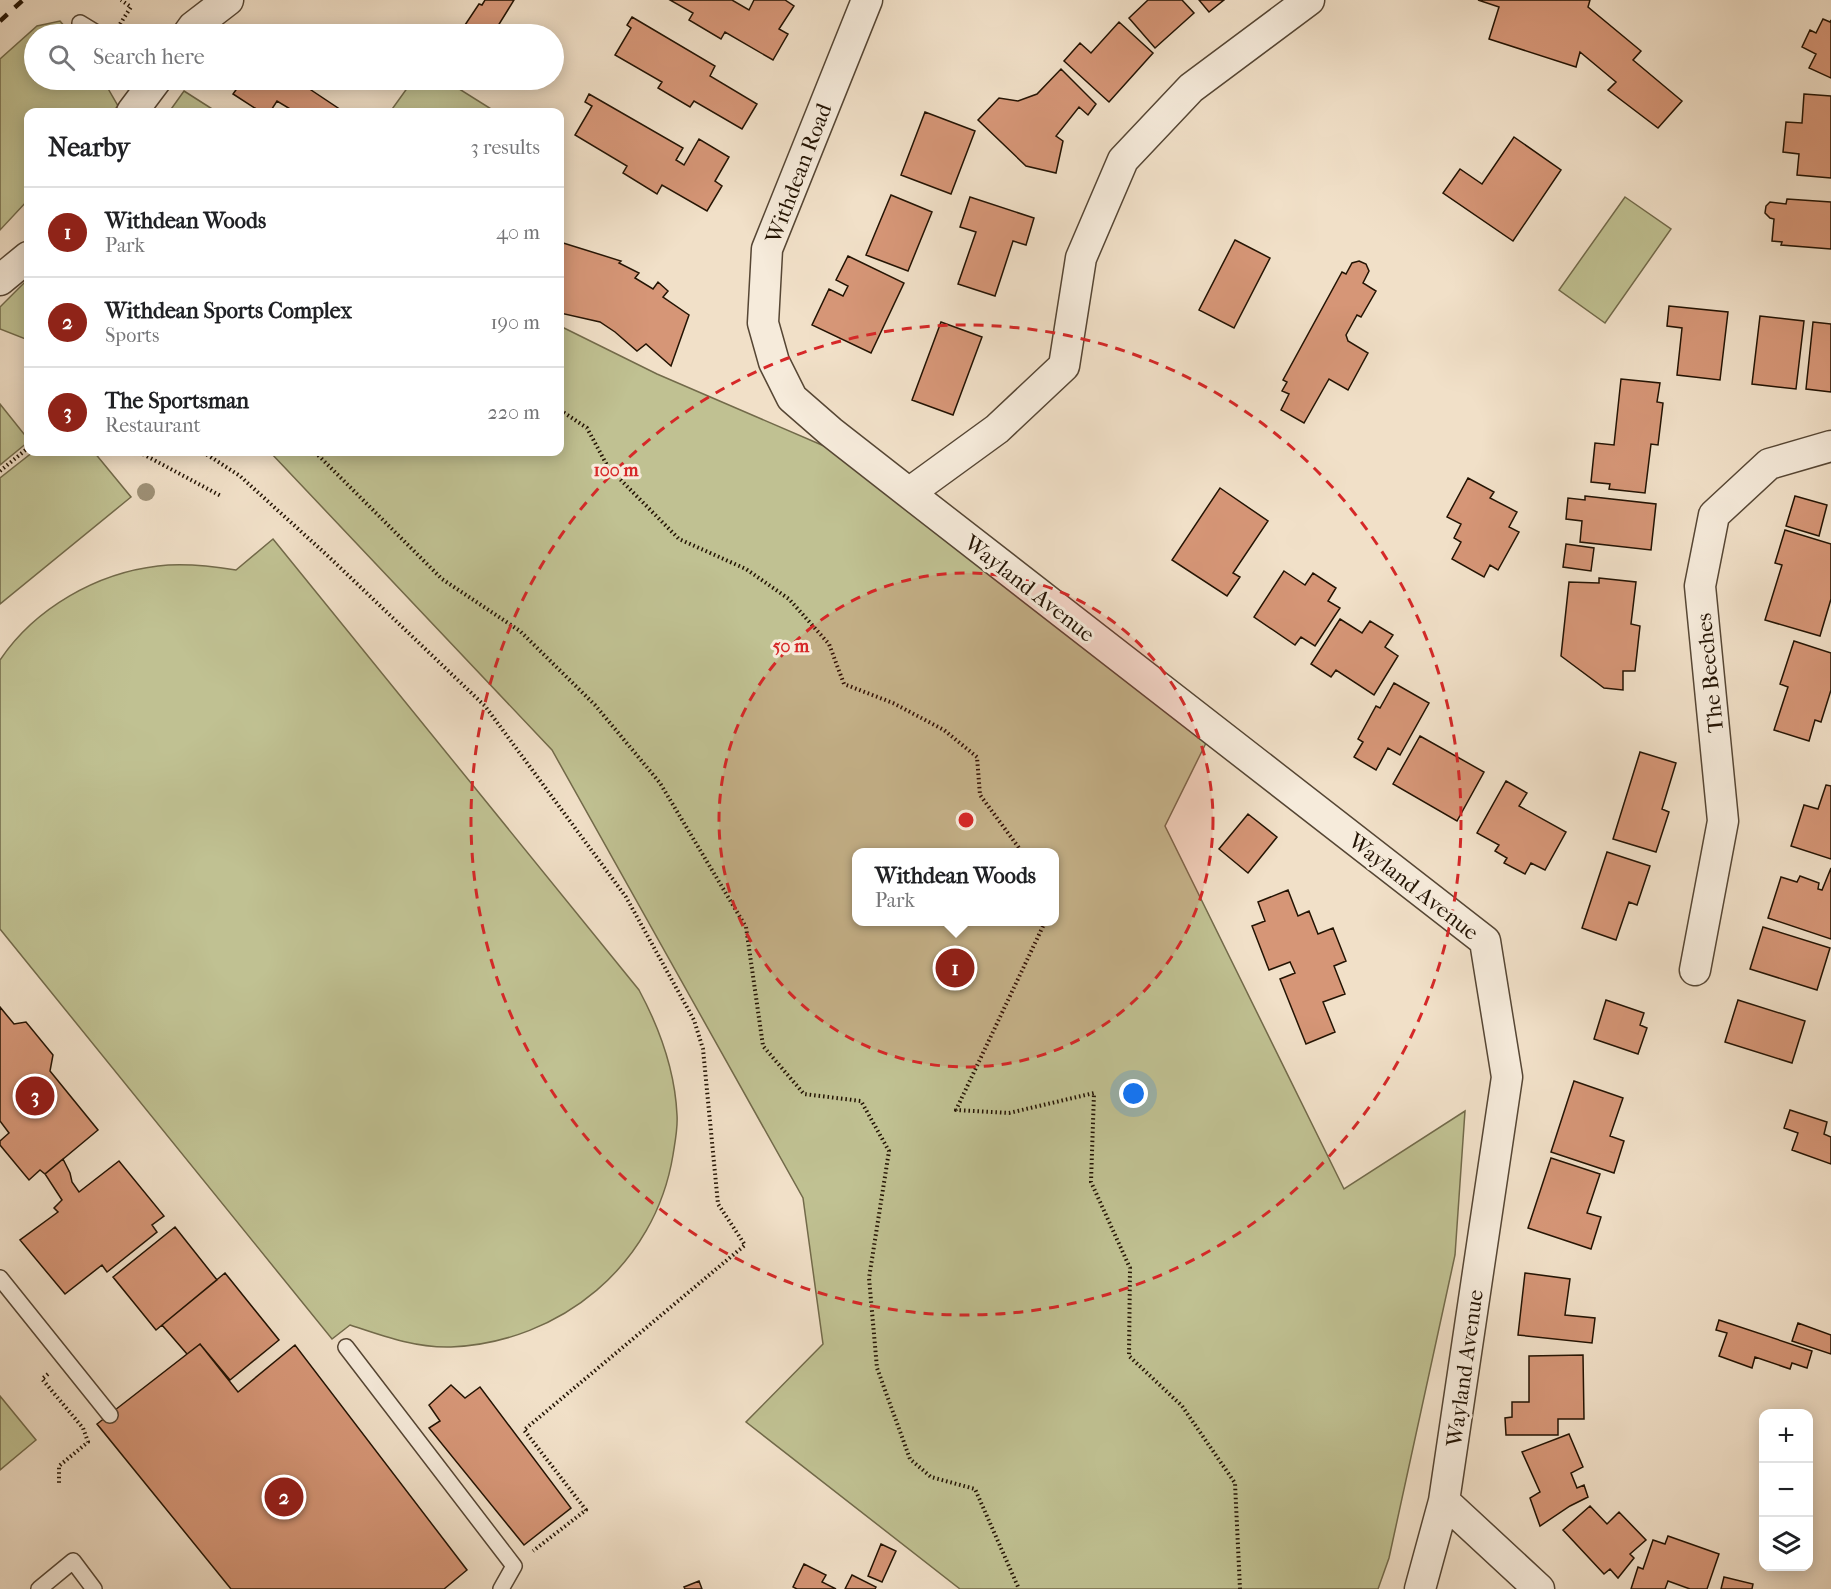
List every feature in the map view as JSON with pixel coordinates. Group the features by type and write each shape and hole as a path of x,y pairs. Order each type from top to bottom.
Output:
{"street":[{"path":"197,24 228,0"},
{"name":"Withdean Road","path":"867,0 767,249 763,323 774,362 792,398 831,432 909,493"},
{"path":"909,493 997,429 1064,366 1081,258 1123,160 1191,88 1309,0"},
{"path":"135,108 146,90"},
{"path":"0,280 24,260"},
{"name":"The Beeches","path":"1695,970 1723,821 1700,586 1714,515 1769,464 1831,446"},
{"name":"Wayland Avenue","path":"909,493 1485,941 1507,1077 1444,1501 1421,1589"},
{"path":"1444,1501 1539,1589"}],"lane":[{"path":"0,1278 110,1415"},
{"path":"346,1347 514,1566 501,1589"},
{"path":"39,1589 73,1562 94,1589"}],"path":[{"path":"121,0 131,7 125,14"},
{"path":"564,413 587,428 608,466 679,539 746,569 789,599 829,644 844,684 893,703 944,730 977,757 980,795 1019,848"},
{"path":"0,471 24,451"},
{"path":"147,456 221,495"},
{"path":"209,456 240,476 329,557 485,706 626,897 694,1020 703,1048 718,1204 745,1245 524,1430 586,1510 514,1566"},
{"path":"319,456 442,579 520,631 595,705 660,783 746,927 763,1046 804,1094 861,1101 889,1151 869,1278 877,1368 910,1459 931,1477 975,1490 1019,1589"},
{"path":"1043,926 956,1110 1009,1113 1094,1093 1091,1182 1130,1268 1129,1356 1182,1406 1235,1483 1240,1589"},
{"path":"55,1382 48,1374 42,1379 83,1428 88,1442 59,1466 59,1485"}],"green space":[{"path":"60,21 63,24 46,24"},
{"path":"24,38 24,90 109,90 118,106 116,108 24,108 24,204 0,230 0,59"},
{"path":"406,90 461,90 490,108 393,108"},
{"path":"184,91 211,108 172,108"},
{"path":"1625,197 1671,229 1605,323 1559,290"},
{"path":"24,283 24,338 0,329 0,307"},
{"path":"564,328 657,374 831,449 1206,743 1165,826 1344,1189 1465,1111 1455,1255 1389,1558 1378,1589 960,1589 746,1422 823,1344 803,1198 552,750 274,456 564,456"},
{"path":"0,404 24,434 24,445 0,465"},
{"path":"28,456 97,456 131,497 0,604 0,478"},
{"path":"273,539 639,990 654,1020 670,1066 677,1115 673,1155 663,1195 646,1231 624,1263 596,1290 565,1313 530,1330 491,1342 451,1347 425,1346 350,1325 332,1339 0,929 0,660 14,641 49,609 90,585 112,576 158,566 197,565 236,570"},
{"path":"0,1396 36,1440 0,1470"}],"building":[{"path":"485,0 514,0 499,24 466,24 479,4 482,5"},
{"path":"670,0 732,0 749,10 754,0 785,0 794,6 779,29 788,34 773,60 725,32 721,39 689,20 693,13"},
{"path":"1148,0 1182,0 1194,13 1155,48 1129,18"},
{"path":"1199,0 1224,0 1209,12"},
{"path":"1478,0 1590,0 1588,7 1641,51 1633,60 1682,101 1658,128 1608,90 1616,82 1580,52 1576,67 1489,39 1499,7"},
{"path":"632,17 715,66 710,76 757,104 742,129 694,101 690,107 658,88 662,82 615,55 631,28 627,25"},
{"path":"1823,19 1830,22 1831,20 1831,78 1809,68 1816,54 1802,47 1810,30 1816,33"},
{"path":"1119,22 1153,53 1109,102 1064,61 1080,43 1091,53"},
{"path":"1061,69 1096,104 1088,115 1079,107 1056,136 1063,141 1056,173 1026,166 978,120 999,98 1018,101 1037,94"},
{"path":"236,90 311,90 338,108 288,108 277,101 273,108 255,108 233,94"},
{"path":"589,94 683,148 676,160 684,165 699,139 729,157 715,181 722,186 707,211 662,185 657,194 623,173 627,166 575,135 592,106 585,102"},
{"path":"1804,94 1831,96 1831,178 1797,175 1799,154 1783,152 1786,122 1802,123"},
{"path":"925,112 975,131 951,194 901,175"},
{"path":"1514,137 1561,170 1513,241 1443,193 1460,169 1482,184"},
{"path":"891,195 932,212 908,271 866,255"},
{"path":"970,197 1034,218 1026,245 1013,241 995,296 958,284 976,232 960,227"},
{"path":"1787,199 1831,202 1831,249 1781,245 1782,242 1772,241 1774,219 1765,213 1766,206 1770,202 1786,204"},
{"path":"1235,240 1270,258 1234,328 1199,310"},
{"path":"564,243 621,261 619,263 639,273 635,278 653,289 658,282 668,291 663,297 689,315 671,366 646,344 637,351 600,322 564,314"},
{"path":"848,256 904,283 871,353 812,325 829,289 843,296 848,286 836,280"},
{"path":"1359,261 1366,264 1369,271 1363,283 1376,291 1361,317 1357,315 1346,335 1348,341 1368,353 1348,390 1329,379 1304,423 1281,410 1289,394 1282,391 1287,382 1283,380 1342,272 1346,274 1352,263"},
{"path":"1669,306 1728,312 1720,380 1677,375 1682,328 1667,326"},
{"path":"1760,316 1804,321 1796,389 1752,384"},
{"path":"941,322 982,337 953,415 912,400"},
{"path":"1813,322 1831,324 1831,392 1806,389"},
{"path":"1621,379 1660,383 1657,402 1663,403 1658,445 1651,444 1645,493 1609,489 1610,484 1591,482 1595,443 1614,445"},
{"path":"1468,478 1494,492 1490,498 1517,512 1509,527 1519,532 1498,570 1490,565 1484,577 1452,559 1461,542 1454,538 1461,524 1447,517"},
{"path":"1220,488 1268,521 1233,573 1240,577 1227,596 1172,560"},
{"path":"1585,496 1656,504 1651,550 1580,542 1582,521 1566,519 1568,498 1585,500"},
{"path":"1795,496 1827,505 1819,536 1786,526"},
{"path":"1785,530 1831,544 1831,599 1820,636 1765,620 1782,565 1775,563"},
{"path":"1566,544 1594,548 1591,571 1563,567"},
{"path":"1284,571 1305,585 1313,573 1336,588 1328,601 1340,608 1315,646 1301,637 1295,645 1254,617"},
{"path":"1599,578 1636,582 1631,624 1640,626 1635,671 1623,671 1623,690 1604,688 1561,656 1569,582 1599,583"},
{"path":"1340,619 1362,633 1370,621 1393,635 1385,647 1398,656 1374,695 1336,670 1331,677 1311,664"},
{"path":"1794,641 1831,653 1831,690 1821,722 1815,720 1809,741 1774,730 1788,687 1780,684"},
{"path":"1394,683 1429,703 1400,755 1388,748 1376,770 1354,757 1363,742 1358,739 1376,706 1380,708"},
{"path":"1420,736 1484,772 1457,821 1393,784"},
{"path":"1640,752 1676,763 1662,809 1669,812 1656,852 1613,839"},
{"path":"1506,781 1527,793 1519,806 1566,832 1545,870 1531,863 1525,874 1504,863 1507,858 1495,851 1499,845 1477,833"},
{"path":"1826,785 1831,786 1831,859 1791,846 1804,805 1818,809"},
{"path":"1248,814 1277,837 1248,873 1219,849"},
{"path":"1607,852 1650,866 1637,905 1629,902 1616,940 1582,928"},
{"path":"1831,868 1831,939 1768,918 1781,877 1797,882 1800,876 1819,883 1818,889 1822,890"},
{"path":"1288,890 1298,916 1309,911 1318,934 1333,928 1346,961 1334,966 1345,994 1323,1002 1335,1032 1306,1044 1280,979 1295,973 1290,962 1269,970 1252,926 1265,921 1258,902"},
{"path":"1763,927 1830,948 1817,990 1750,969"},
{"path":"1606,1000 1644,1013 1640,1025 1647,1028 1638,1054 1594,1039"},
{"path":"1738,1000 1805,1021 1792,1063 1725,1042"},
{"path":"0,1007 14,1024 26,1022 53,1055 50,1071 98,1130 45,1174 40,1170 29,1180 0,1145 0,1141 9,1133 0,1121"},
{"path":"1574,1081 1623,1098 1610,1136 1624,1141 1614,1173 1551,1152"},
{"path":"1790,1110 1827,1122 1824,1134 1831,1137 1831,1164 1792,1150 1798,1133 1784,1128"},
{"path":"1551,1158 1600,1174 1587,1213 1601,1217 1591,1249 1528,1228"},
{"path":"63,1159 72,1182 79,1192 119,1161 164,1216 152,1225 157,1232 107,1272 102,1265 65,1294 20,1240 58,1212 54,1208 62,1200 45,1174"},
{"path":"175,1227 217,1280 156,1330 113,1277"},
{"path":"225,1273 279,1340 230,1380 200,1344 187,1354 162,1325"},
{"path":"1525,1273 1570,1279 1565,1315 1595,1318 1592,1343 1518,1335"},
{"path":"1719,1320 1812,1351 1807,1368 1792,1363 1790,1369 1755,1357 1752,1368 1719,1356 1727,1333 1716,1330"},
{"path":"1798,1323 1831,1335 1831,1354 1792,1341"},
{"path":"200,1344 238,1392 295,1345 467,1570 444,1589 231,1589 97,1424"},
{"path":"1583,1355 1584,1419 1558,1419 1558,1435 1506,1435 1505,1418 1512,1417 1512,1402 1529,1402 1529,1356"},
{"path":"451,1385 465,1398 480,1387 571,1508 524,1545 429,1428 440,1421 429,1405"},
{"path":"1569,1434 1583,1467 1571,1473 1577,1488 1584,1485 1588,1497 1540,1526 1530,1498 1540,1492 1522,1452"},
{"path":"1590,1506 1607,1524 1619,1512 1646,1540 1630,1554 1634,1558 1618,1578 1610,1569 1604,1574 1563,1530"},
{"path":"1668,1536 1719,1554 1707,1589 1690,1589 1668,1581 1665,1589 1631,1589 1638,1567 1643,1569 1653,1540 1665,1544"},
{"path":"881,1544 896,1551 882,1582 868,1576"},
{"path":"804,1564 826,1575 822,1582 836,1589 797,1589 793,1587"},
{"path":"852,1575 876,1587 875,1589 845,1589"},
{"path":"1724,1577 1753,1584 1752,1589 1721,1589"},
{"path":"699,1581 702,1589 685,1589 684,1587"}],"railway":[{"path":"0,21 23,0"}],"place":[{"name":"Withdean Woods","path":"955,968"},
{"name":"The Sportsman","path":"35,1096"},
{"name":"Withdean Sports Complex","path":"284,1497"}]}
